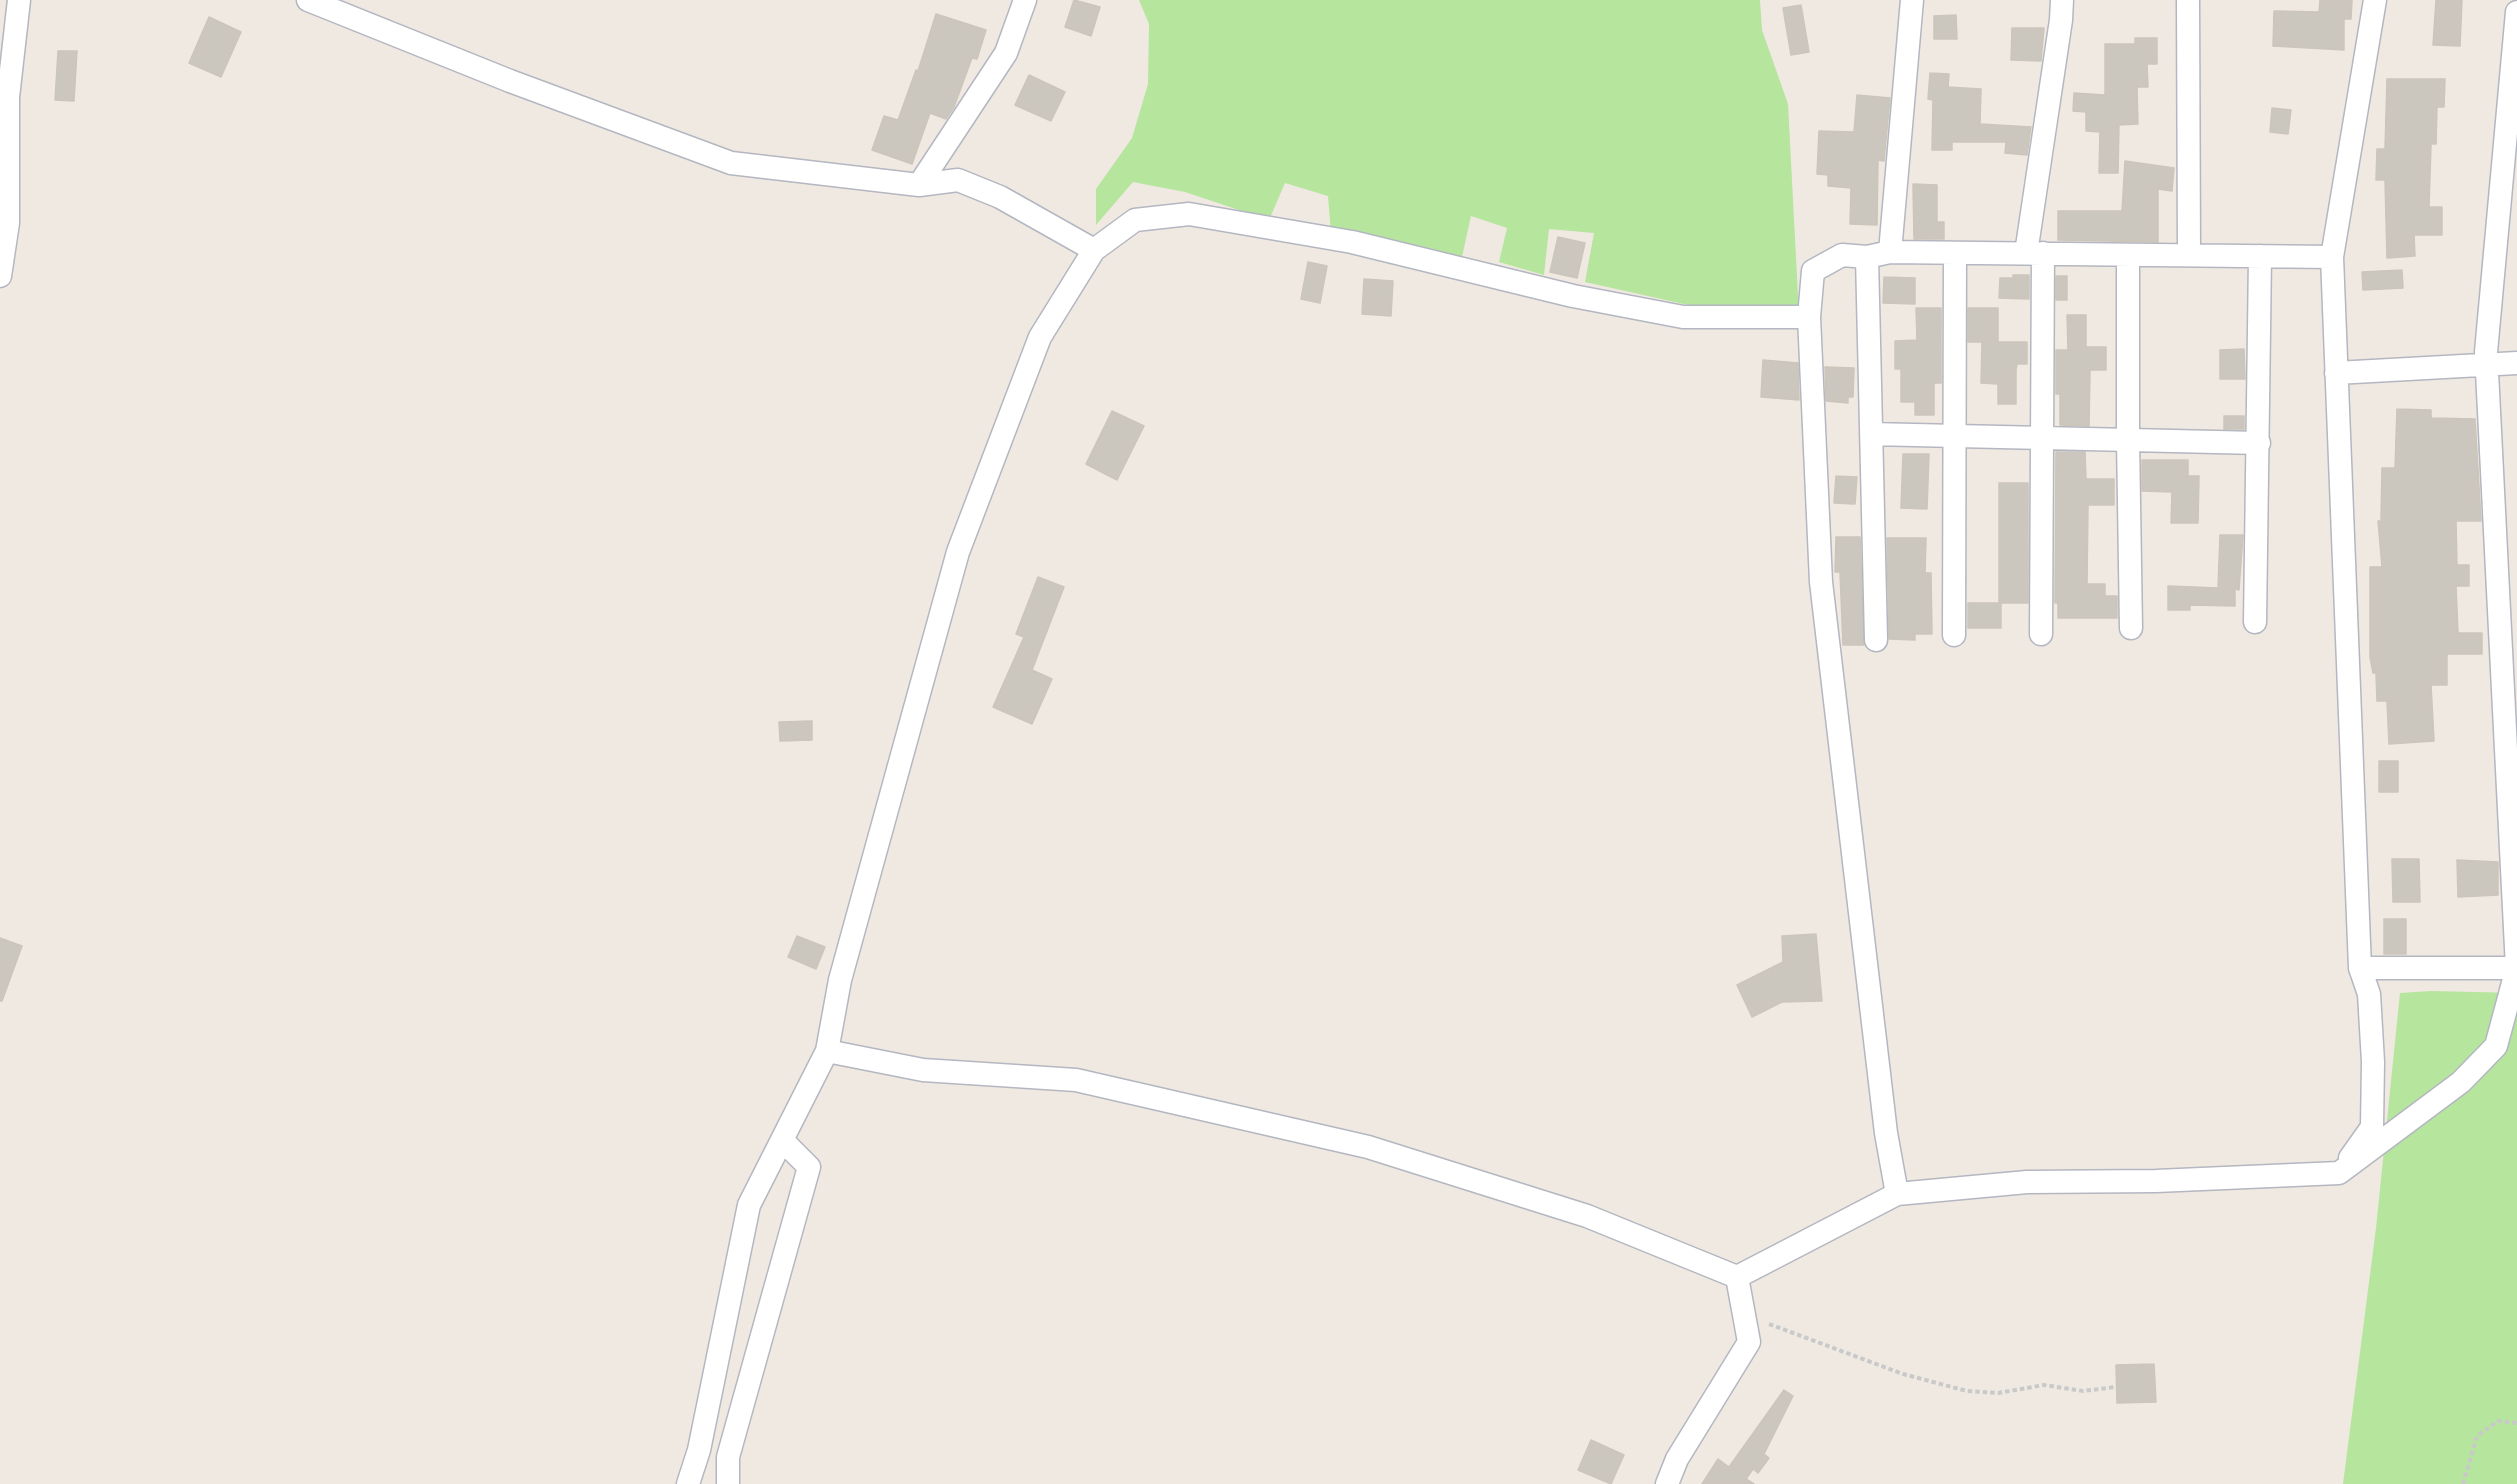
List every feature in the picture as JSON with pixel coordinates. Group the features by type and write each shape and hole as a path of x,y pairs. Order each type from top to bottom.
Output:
{"street":[{"path":"0,276 8,223 8,98 19,0"},
{"path":"308,0 510,81 731,163 919,185 958,180 1000,197 1094,250"},
{"path":"919,185 1005,53 1025,0"},
{"path":"1890,252 1912,0"},
{"path":"2041,634 2041,438 2034,254 2062,0"},
{"path":"2188,0 2189,255"},
{"path":"2339,1173 2373,1127 2373,1062 2369,994 2360,968 2332,257 2375,0"},
{"path":"827,1051 923,1070 1076,1080 1368,1147 1587,1216 1737,1277 1897,1194 2027,1182 2156,1181 2339,1173 2461,1082 2496,1046 2517,968 2487,364 2517,12"},
{"path":"688,1484 699,1450 749,1205 827,1051 840,980 958,552 1040,337 1094,250 1135,220 1189,214 1353,242 1573,296 1683,317 1809,317"},
{"path":"1897,1194 1886,1133 1821,582 1809,317 1813,271 1842,255 1867,257 1890,252 2332,257"},
{"path":"1954,635 1955,253"},
{"path":"2128,255 2128,440 2132,628"},
{"path":"2255,622 2260,256"},
{"path":"1867,257 1876,640"},
{"path":"2336,373 2517,363"},
{"path":"1871,434 2259,443"},
{"path":"2360,968 2517,968"},
{"path":"728,1484 728,1457 810,1167 782,1140"},
{"path":"1667,1484 1677,1459 1749,1342 1737,1277"}],"path":[{"path":"1745,1317 1903,1374 1967,1391 1998,1393 2044,1385 2083,1391 2116,1387"},
{"path":"2463,1484 2477,1436 2498,1421 2517,1423"}],"green space":[{"path":"1139,0 1760,0 1762,30 1788,104 1799,315 1724,313 1585,282 1594,233 1549,229 1544,275 1499,262 1507,228 1471,216 1462,257 1331,233 1328,196 1285,183 1269,220 1185,192 1133,182 1096,225 1096,189 1132,138 1148,84 1149,24"},
{"path":"2431,991 2517,993 2517,1484 2343,1484 2376,1228 2400,993"}],"building":[{"path":"1074,0 1100,7 1091,36 1065,27"},
{"path":"2320,0 2352,0 2351,19 2344,19 2344,50 2273,46 2274,11 2319,12"},
{"path":"2436,0 2462,0 2460,46 2433,45"},
{"path":"1801,5 1809,52 1791,55 1783,8"},
{"path":"936,14 986,30 977,59 972,58 954,107 946,119 930,113 912,164 872,150 884,116 898,120 916,70 918,71"},
{"path":"1956,15 1957,39 1934,39 1934,16"},
{"path":"209,17 241,32 221,77 189,63"},
{"path":"2012,28 2044,28 2041,61 2011,60"},
{"path":"2135,38 2157,38 2157,64 2147,64 2148,87 2137,87 2138,124 2119,125 2118,173 2099,173 2100,132 2086,131 2086,112 2073,111 2074,93 2105,95 2105,44 2135,44"},
{"path":"58,51 77,51 74,101 55,100"},
{"path":"1930,73 1949,74 1948,87 1981,89 1980,124 2031,127 2027,155 2005,153 2006,142 1952,142 1952,150 1932,150 1933,100 1928,99"},
{"path":"1029,75 1065,92 1051,121 1015,105"},
{"path":"2387,79 2445,79 2444,107 2437,107 2436,144 2431,144 2429,207 2442,207 2442,235 2414,235 2415,256 2387,258 2385,180 2376,180 2377,149 2385,149"},
{"path":"1857,95 1890,98 1884,161 1878,160 1877,225 1850,224 1851,188 1828,186 1828,175 1817,174 1819,131 1854,132"},
{"path":"2272,108 2291,110 2288,134 2270,132"},
{"path":"2125,161 2174,168 2172,191 2158,189 2158,242 2058,240 2058,211 2122,211"},
{"path":"1913,184 1937,185 1937,222 1944,222 1944,239 1914,239"},
{"path":"1558,237 1585,243 1577,278 1550,272"},
{"path":"1308,262 1327,266 1320,303 1301,299"},
{"path":"2402,270 2403,288 2363,290 2362,272"},
{"path":"2013,275 2029,275 2029,299 1999,298 2000,278 2013,278"},
{"path":"2056,276 2067,276 2067,300 2056,300"},
{"path":"1884,277 1915,278 1915,304 1883,303"},
{"path":"1364,279 1393,281 1391,316 1362,314"},
{"path":"1916,308 1941,308 1941,383 1934,383 1934,415 1915,415 1915,402 1901,402 1901,369 1895,369 1895,341 1917,340"},
{"path":"1968,308 1998,308 1998,342 2027,342 2027,364 2017,364 2016,404 1998,404 1998,384 1981,383 1982,342 1968,342"},
{"path":"2067,315 2086,315 2086,347 2106,347 2106,370 2090,370 2089,426 2060,425 2060,394 2056,394 2056,350 2068,350"},
{"path":"2244,349 2245,379 2220,379 2220,350"},
{"path":"1763,360 1798,363 1799,400 1761,397"},
{"path":"1825,367 1854,368 1853,397 1848,397 1848,403 1826,401"},
{"path":"2397,409 2431,410 2431,418 2475,419 2481,521 2456,521 2457,565 2469,565 2469,586 2456,586 2458,633 2482,633 2482,654 2447,654 2447,685 2431,685 2434,741 2389,744 2387,701 2377,701 2376,673 2373,673 2370,657 2370,567 2382,567 2378,521 2381,521 2382,468 2395,468"},
{"path":"1112,411 1144,426 1117,480 1086,464"},
{"path":"2224,416 2244,416 2244,429 2224,429"},
{"path":"2056,452 2085,452 2086,479 2114,479 2114,505 2088,505 2087,584 2105,584 2105,596 2117,596 2117,618 2058,618 2058,603 2055,603"},
{"path":"1903,454 1929,454 1927,509 1901,508"},
{"path":"2142,460 2188,460 2188,476 2199,476 2198,523 2171,523 2172,492 2142,491"},
{"path":"1836,476 1857,477 1855,504 1834,503"},
{"path":"1999,483 2028,483 2028,603 1999,603"},
{"path":"2220,535 2243,535 2239,590 2235,589 2235,606 2190,605 2190,610 2168,610 2168,586 2218,588"},
{"path":"1836,537 1860,537 1864,645 1843,645 1840,572 1835,572"},
{"path":"1887,538 1926,538 1925,573 1931,573 1932,634 1915,634 1915,640 1889,639"},
{"path":"1038,577 1064,587 1032,670 1052,679 1032,724 993,707 1024,637 1016,634"},
{"path":"1968,603 2001,603 2001,628 1968,628"},
{"path":"812,721 812,740 780,741 779,722"},
{"path":"2379,761 2398,761 2398,792 2379,792"},
{"path":"2392,859 2419,859 2420,902 2393,902"},
{"path":"2457,860 2498,862 2498,895 2458,897"},
{"path":"2384,919 2406,919 2406,954 2384,954"},
{"path":"1816,934 1822,1001 1782,1002 1752,1017 1737,985 1783,962 1782,936"},
{"path":"797,936 825,947 816,969 788,957"},
{"path":"0,938 22,946 2,1001 0,1001"},
{"path":"2154,1364 2156,1402 2117,1403 2116,1365"},
{"path":"1784,1390 1793,1396 1764,1454 1769,1458 1758,1473 1753,1469 1746,1479 1754,1484 1702,1484 1718,1459 1729,1467"},
{"path":"1591,1440 1624,1455 1611,1484 1578,1470"}]}
